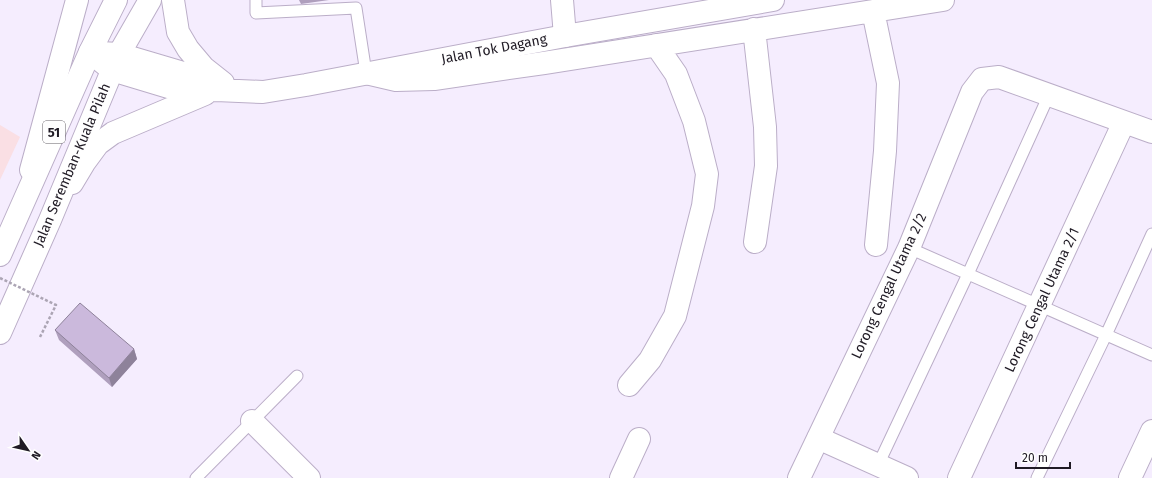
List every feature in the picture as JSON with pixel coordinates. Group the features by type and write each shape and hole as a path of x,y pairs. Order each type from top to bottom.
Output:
{"main road":[{"path":"19,212 77,0"},
{"name":"Jalan Seremban-Kuala Pilah","path":"0,255 90,52 116,0"},
{"name":"Jalan Seremban-Kuala Pilah","path":"0,333 50,220 115,62 150,0"},
{"path":"50,220 84,163 98,144 113,133 224,90 188,49 178,32 173,0"},
{"path":"562,0 565,36"},
{"name":"Jalan Tok Dagang","path":"90,52 115,62 190,75 224,90 264,92 565,36 772,0"},
{"path":"366,73 396,80 434,79 944,0"},
{"path":"873,11 888,83 885,151 876,245"},
{"path":"754,29 765,127 766,166 755,242"},
{"path":"629,385 650,360 675,316 703,206 707,174 694,121 676,74 656,45"},
{"name":"Lorong Cengal Utama 2/2","path":"799,478 908,248 972,92 982,79 998,77 1049,95"},
{"path":"1049,95 1152,132"},
{"name":"Lorong Cengal Utama 2/1","path":"959,478 1124,122"},
{"path":"252,421 309,478"},
{"path":"1130,478 1152,431"},
{"path":"818,438 907,478"},
{"path":"621,478 639,439"}],"lane":[{"path":"256,0 256,13 356,8 366,73"},
{"path":"878,465 968,274 1049,95"},
{"path":"1037,478 1106,335 1152,234"},
{"path":"908,248 1152,355"},
{"path":"196,478 297,376"}],"path":[{"path":"0,278 56,305 40,337"}],"shaded area":[{"path":"0,125 20,137 0,180"}],"building":[{"path":"80,303 134,349 109,378 55,330"}]}
